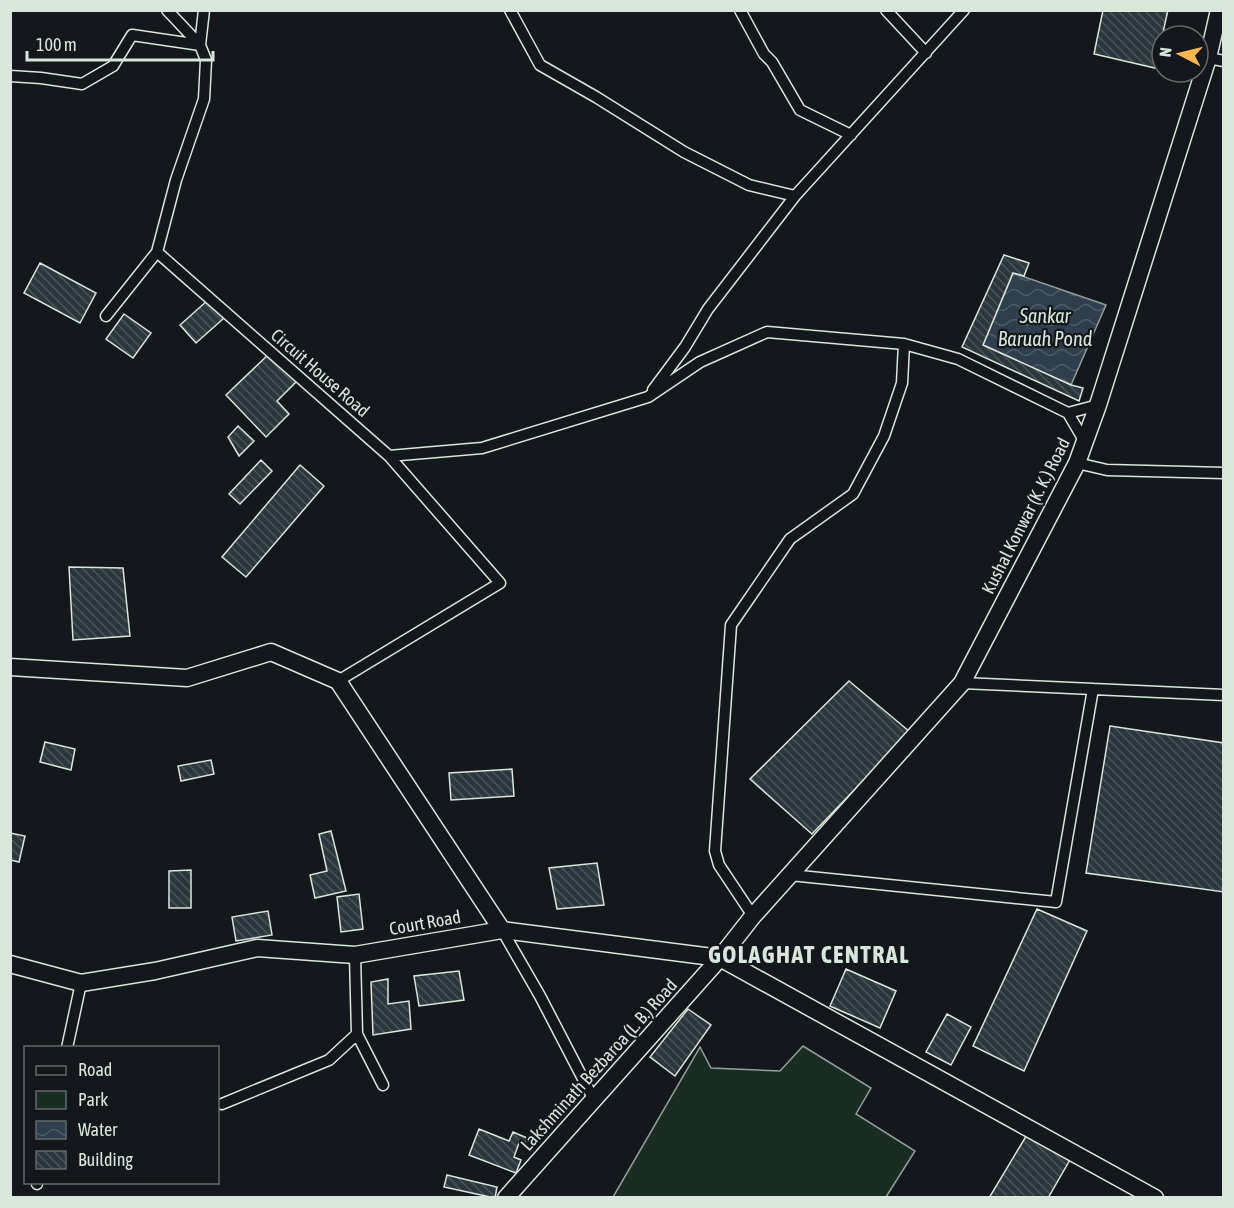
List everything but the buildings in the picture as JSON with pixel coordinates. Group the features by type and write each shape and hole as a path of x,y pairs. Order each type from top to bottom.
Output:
{"main road":[{"name":"Kushal Konwar (K. K.) Road","path":"720,958 753,916 962,683 1077,463 1216,59 1219,10"},
{"path":"10,667 187,678 271,652 338,681 502,930"},
{"name":"Court Road","path":"81,983 155,971 257,948 355,955 502,930 720,958"},
{"path":"720,958 1155,1197"},
{"name":"Lakshminath Bezbaroa (L. B.) Road","path":"506,1197 720,958"},
{"path":"10,964 81,983"}],"street":[{"path":"106,316 158,252 176,180 204,99 206,60 200,45 167,10"},
{"path":"200,45 204,10"},
{"path":"510,10 540,65 684,152 748,185 795,196"},
{"path":"740,10 764,54 772,62 800,110 851,135"},
{"path":"886,10 926,53"},
{"path":"648,397 685,347 708,309 795,196 964,10"},
{"path":"10,76 81,84 113,66 132,35 200,45"},
{"name":"Circuit House Road","path":"158,252 389,456 500,583 338,681"},
{"path":"389,456 482,448 648,397 700,362 767,332 904,344 958,358 1068,412 1085,442"},
{"path":"753,916 719,865 715,851 731,625 790,539 853,494 884,436 902,383 904,344"},
{"path":"1068,412 1098,405"},
{"path":"1077,463 1107,470 1224,473"},
{"path":"962,683 1224,694"},
{"path":"790,875 1056,902 1093,689"},
{"path":"502,930 540,996 594,1100"},
{"path":"355,955 357,1034 383,1085"},
{"path":"67,1046 81,983"},
{"path":"222,1104 329,1060 357,1034"}],"green space":[{"path":"803,1046 871,1088 856,1114 915,1151 886,1197 613,1197 700,1047 711,1068 780,1071"}],"water":[{"name":"Sankar Baruah Pond","path":"1013,273 1106,305 1071,385 983,345"}],"district":[{"name":"GOLAGHAT CENTRAL","path":"809,955"}]}
